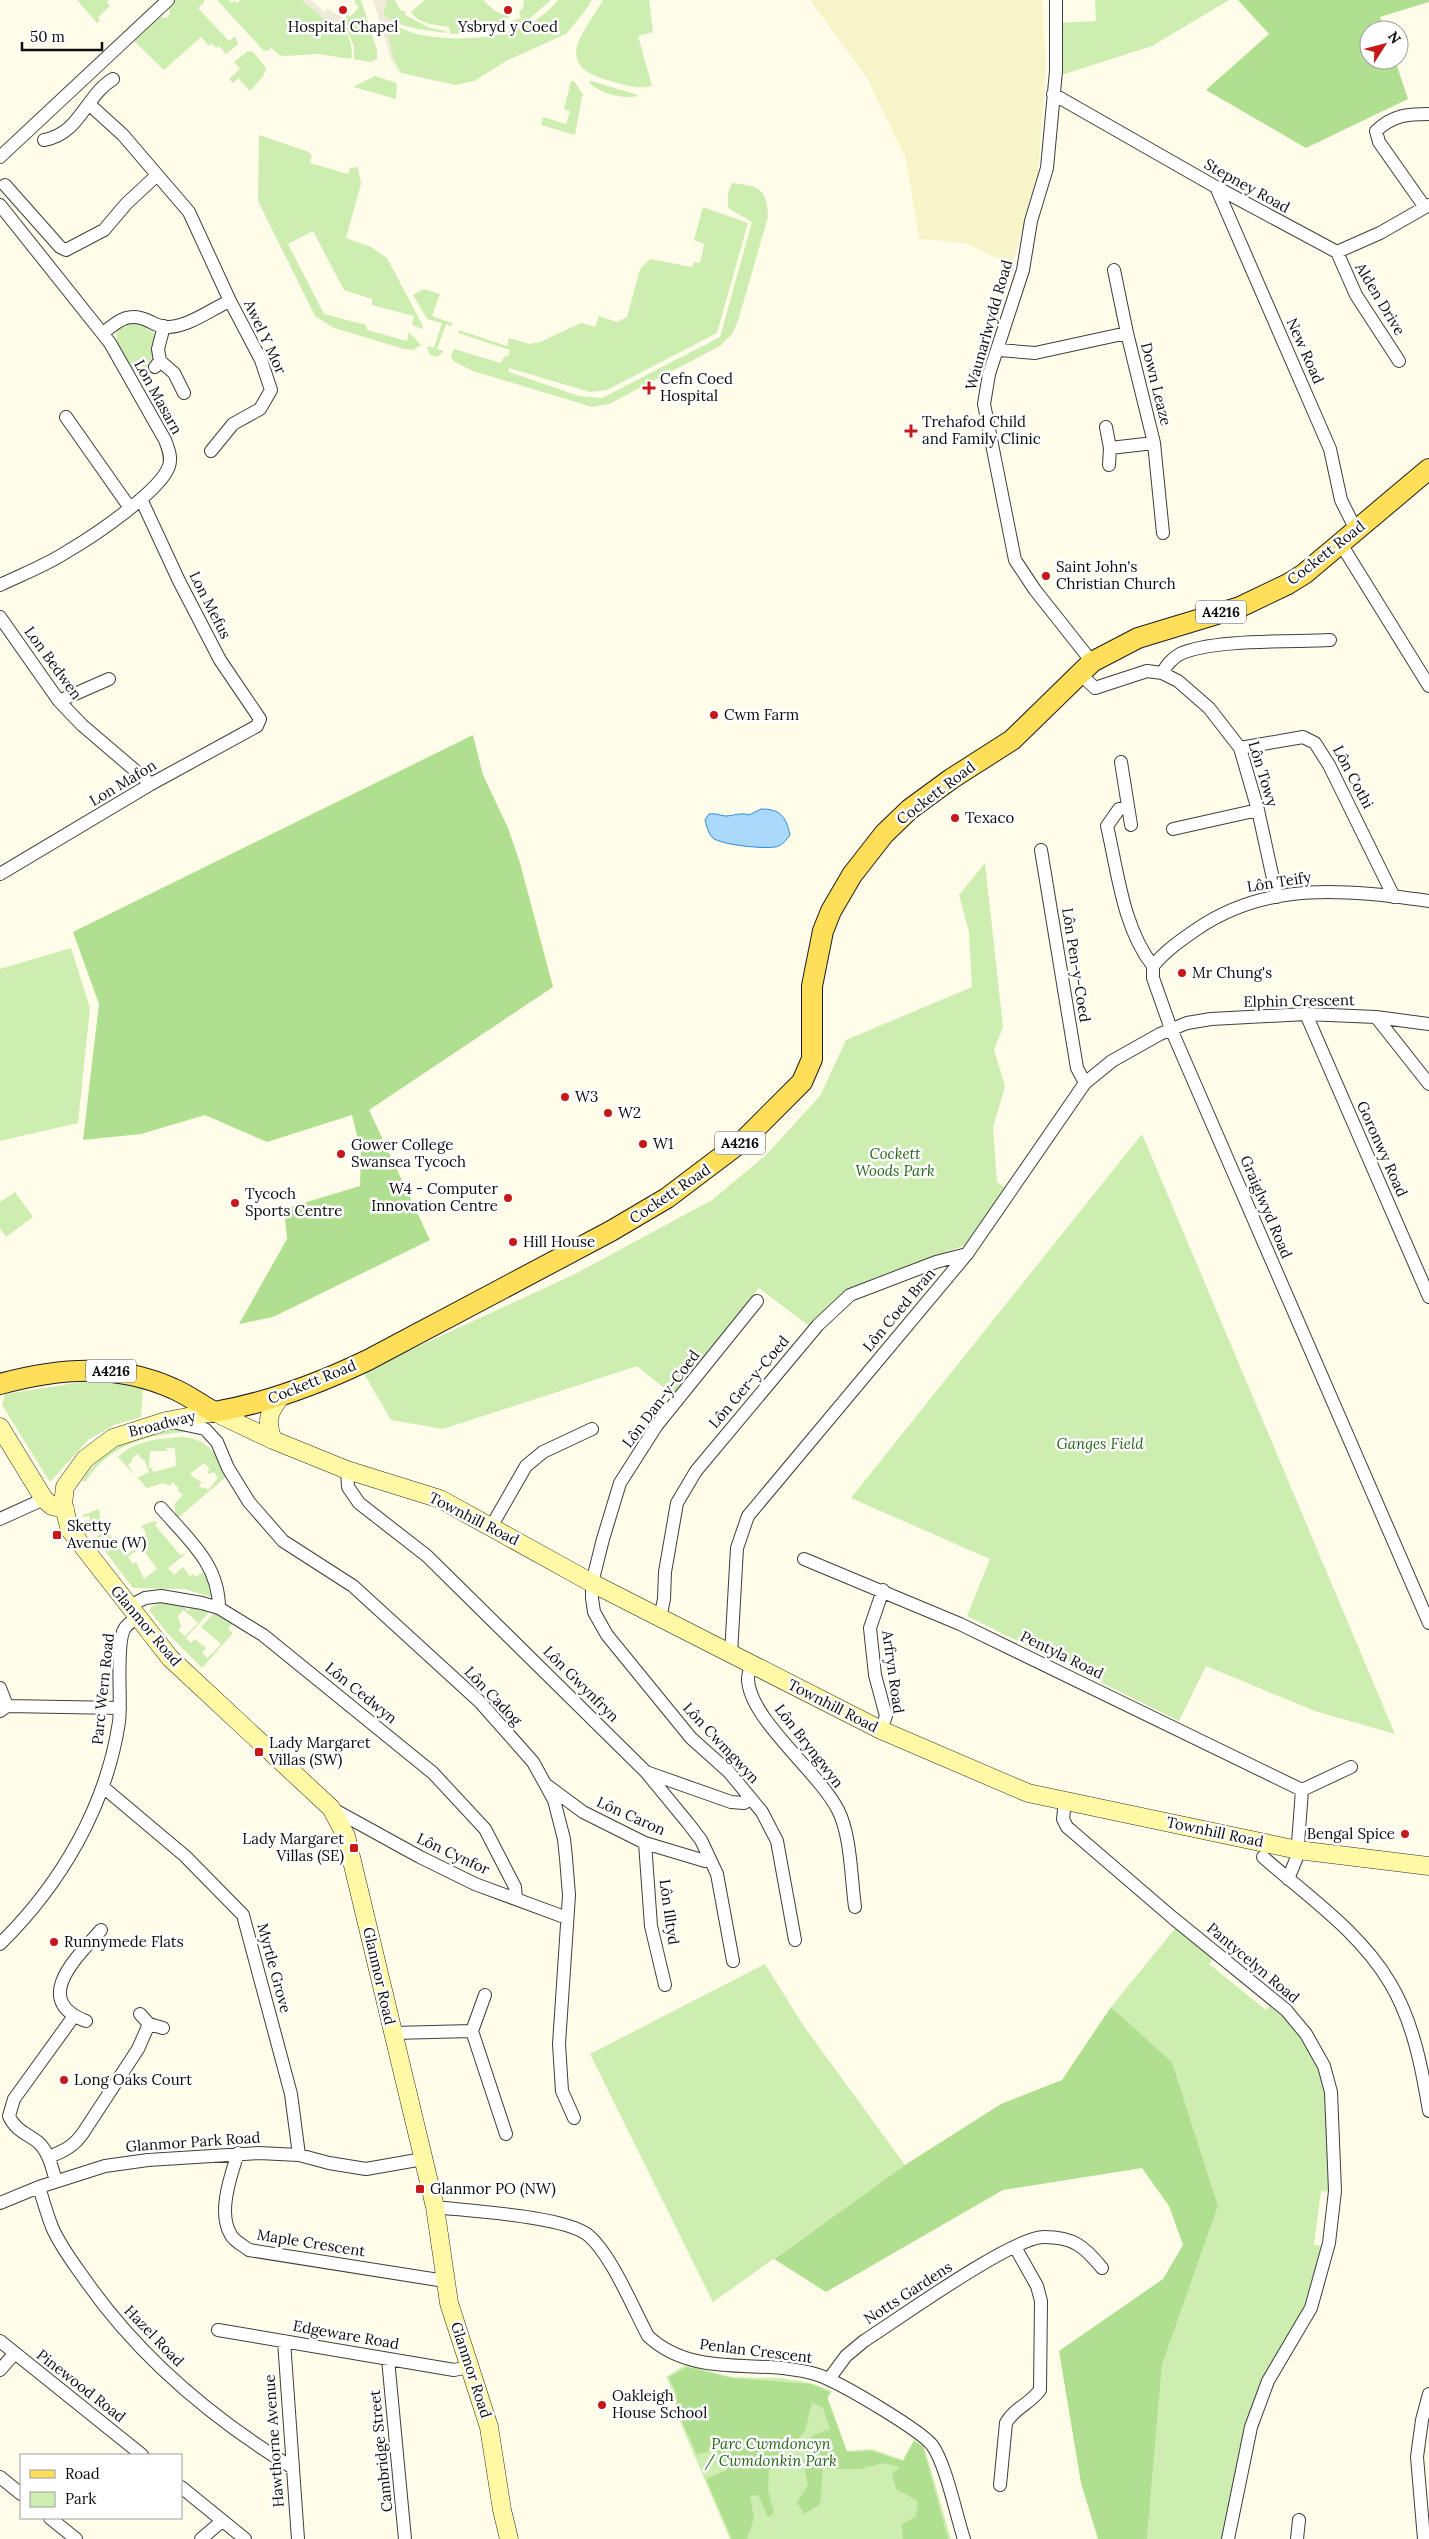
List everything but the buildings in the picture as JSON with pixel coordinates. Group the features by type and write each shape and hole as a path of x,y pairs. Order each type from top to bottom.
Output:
{"main road":[{"name":"Cockett Road","path":"214,1412 239,1408 282,1395 338,1374 368,1360 624,1224 672,1194 746,1139 802,1082 810,1067 813,1053 812,986 819,944 832,911 855,869 884,834 910,809 951,779 1012,740 1086,667 1138,638 1240,607 1288,584 1341,544 1429,469"},
{"name":"A4216","path":"0,1384 38,1374 84,1370 116,1371 239,1408"},
{"name":"A4216","path":"173,1389 214,1412"}],"street":[{"path":"0,157 168,0"},
{"name":"Waunarlwydd Road","path":"1056,0 1053,94 1047,168 1031,221 1022,270 999,350 989,374 984,404 1015,560 1086,667 1095,688"},
{"path":"44,140 58,136 71,128 90,105 103,85 113,79"},
{"name":"Stepney Road","path":"1053,94 1216,188 1337,252"},
{"name":"Awel Y Mor","path":"90,105 123,135 156,176 176,194 189,212 230,301 260,360 271,390 260,409 232,424 211,451"},
{"path":"1337,252 1380,233 1427,206 1379,142 1376,131 1385,122 1408,113 1429,114"},
{"path":"5,185 60,247 66,250 104,230 126,204 156,176"},
{"name":"New Road","path":"1216,188 1330,449 1341,500 1356,530"},
{"name":"Lon Masarn","path":"0,205 103,333 151,415 170,452 170,465 163,477 130,508 68,552 0,585"},
{"name":"Alden Drive","path":"1337,252 1356,295 1399,361"},
{"name":"Down Leaze","path":"1114,270 1126,333 1154,443 1163,533"},
{"name":"Awel Y Mor","path":"164,326 169,327 188,322 230,301"},
{"path":"103,333 125,318 140,316 164,326 158,349 157,364 174,373 184,393"},
{"path":"999,350 1035,353 1126,333"},
{"path":"66,417 130,508"},
{"path":"1106,427 1110,448 1109,465"},
{"name":"Down Leaze","path":"1110,448 1154,443"},
{"name":"Lon Mefus","path":"141,499 178,581 220,660 260,719"},
{"path":"1341,544 1429,686"},
{"name":"Lon Bedwen","path":"0,617 59,701 82,725 151,784"},
{"path":"1162,673 1172,659 1195,650 1243,644 1330,640"},
{"name":"Lôn Towy","path":"1095,688 1147,670 1162,673 1178,681 1196,694 1210,708 1240,748 1258,810 1278,897"},
{"path":"59,701 109,679"},
{"name":"Lon Mafon","path":"0,874 151,784 257,726 260,719"},
{"name":"Lôn Cothi","path":"1240,748 1303,737 1315,743 1329,765 1394,897"},
{"path":"1121,762 1130,826"},
{"name":"Graiglwyd Road","path":"1127,806 1119,809 1107,826 1132,930 1144,955 1154,966 1153,978 1171,1029 1429,1623"},
{"path":"1173,829 1258,810"},
{"name":"Lôn Pen-y-Coed","path":"1041,850 1077,1068 1085,1083"},
{"name":"Lôn Teify","path":"1154,966 1176,943 1225,912 1242,904 1278,897 1333,891 1429,901"},
{"name":"Elphin Crescent","path":"1171,1029 1187,1023 1211,1019 1306,1014 1376,1017 1429,1024"},
{"name":"Goronwy Road","path":"1306,1014 1429,1298"},
{"path":"1376,1017 1429,1084"},
{"name":"Lôn Coed Bran","path":"731,1654 737,1548 748,1516 968,1254 1085,1083 1131,1049 1171,1029"},
{"name":"Lôn Ger-y-Coed","path":"660,1618 664,1600 664,1572 677,1504 696,1471 818,1325 850,1295 936,1262 968,1254"},
{"name":"Lôn Dan-y-Coed","path":"592,1583 602,1539 620,1483 657,1425 757,1301"},
{"path":"273,1440 268,1427 268,1416 282,1395"},
{"name":"Townhill Road","path":"214,1412 273,1440 348,1470 440,1499 592,1583 881,1730 1028,1793 1298,1850 1429,1866"},
{"name":"Broadway","path":"65,1509 63,1492 68,1480 93,1452 119,1435 162,1422 214,1412"},
{"name":"Lôn Cadog","path":"162,1422 190,1424 205,1429 217,1442 228,1468 249,1502 283,1541 353,1586 480,1702 533,1762 554,1800 564,1839 569,1895 559,2044 562,2091 574,2118"},
{"path":"491,1527 526,1466 543,1452 592,1430"},
{"path":"2,1436 44,1499 52,1506 65,1509"},
{"name":"Lôn Gwynfryn","path":"348,1470 348,1487 359,1503 427,1556 646,1772 692,1829 717,1874 733,1961"},
{"path":"0,1519 44,1499"},
{"path":"161,1508 206,1560 215,1577 219,1593 219,1608"},
{"name":"Glanmor Road","path":"65,1509 70,1530 78,1542 170,1658 331,1808 346,1836 435,2207 449,2304 489,2427 502,2510 509,2539"},
{"name":"Pentyla Road","path":"804,1559 883,1590 960,1624 1302,1790"},
{"name":"Lôn Cwmgwyn","path":"592,1583 594,1612 607,1635 692,1738 714,1757 762,1812 777,1841 795,1940"},
{"name":"Arfryn Road","path":"881,1730 886,1716 875,1675 870,1628 883,1590"},
{"name":"Lôn Cedwyn","path":"132,1612 145,1598 161,1596 202,1602 219,1608 264,1635 433,1773 485,1829 515,1887 516,1898"},
{"name":"Parc Wern Road","path":"0,1944 33,1909 56,1878 81,1836 103,1787 112,1757 120,1708 121,1643 124,1628 132,1612"},
{"name":"Lôn Bryngwyn","path":"751,1664 748,1679 751,1694 771,1728 822,1785 838,1811 845,1832 856,1907"},
{"path":"0,1688 4,1709 120,1708"},
{"path":"1288,1879 1298,1850 1302,1790 1351,1767"},
{"path":"646,1772 731,1802 744,1803 751,1799"},
{"name":"Lôn Caron","path":"546,1785 583,1812 645,1843 705,1861 710,1860"},
{"name":"Myrtle Grove","path":"103,1787 185,1856 243,1915 291,2094 299,2155"},
{"name":"Pantycelyn Road","path":"1065,1802 1063,1819 1067,1827 1173,1918 1286,2010 1306,2034 1320,2058 1331,2092 1336,2191 1330,2243 1311,2308 1268,2381 1251,2426 1228,2539"},
{"name":"Lôn Cynfor","path":"331,1808 420,1857 475,1884 567,1918"},
{"name":"Lôn Illtyd","path":"645,1843 651,1926 665,1984"},
{"path":"1263,1857 1346,1929 1390,1983 1406,2017 1418,2054 1429,2111"},
{"path":"56,2181 49,2157 39,2143 14,2126 9,2116 14,2099 80,2018 60,2002 58,1989 63,1977 101,1930"},
{"path":"485,1995 472,2031 506,2134"},
{"path":"140,2014 149,2024 163,2028"},
{"path":"49,2157 66,2150 76,2143 84,2133 138,2049 149,2024"},
{"path":"393,2033 472,2031"},
{"name":"Glanmor Park Road","path":"0,2204 56,2181 114,2165 148,2160 238,2153 299,2155 328,2163 366,2169 423,2159"},
{"name":"Maple Crescent","path":"238,2153 228,2184 226,2220 231,2236 249,2250 445,2281"},
{"name":"Hazel Road","path":"39,2187 52,2227 68,2256 107,2311 144,2353 182,2387 270,2454 293,2468"},
{"name":"Penlan Crescent","path":"435,2207 563,2222 587,2234 603,2252 648,2336 660,2347 688,2359 736,2368 781,2368 811,2373 829,2379 922,2436 932,2446 938,2456 964,2539"},
{"name":"Notts Gardens","path":"829,2379 846,2356 864,2340 991,2259 1015,2247 1042,2237 1072,2241 1086,2248 1102,2268"},
{"path":"1000,2485 1006,2423 1011,2414 1035,2398 1040,2390 1041,2301 1037,2286 1015,2247"},
{"name":"Edgeware Road","path":"218,2330 454,2370 469,2367"},
{"name":"Pinewood Road","path":"0,2341 141,2454"},
{"name":"Hawthorne Avenue","path":"284,2341 298,2539"},
{"path":"0,2370 14,2354"},
{"name":"Cambridge Street","path":"388,2359 406,2539"},
{"path":"1424,2539 1417,2457 1422,2420 1429,2394"},
{"path":"0,2477 20,2493"},
{"path":"182,2488 245,2539"},
{"path":"51,2519 76,2539"},
{"path":"1297,2539 1299,2520"},
{"path":"201,2539 222,2521"}],"shaded area":[{"path":"302,0 311,0 324,12 327,8 344,19 340,25 332,19 325,20"},
{"path":"373,0 387,0 383,15 392,20 392,26 389,27 388,31 393,58 398,70 401,71 400,74 392,62"},
{"path":"810,0 1042,0 1046,65 1038,176 1012,265 965,243 919,239 906,159 867,78"}],"green space":[{"path":"77,0 109,0 107,2 110,6 98,17 100,20 97,23"},
{"path":"176,0 203,0 205,2 198,8 229,41 235,36 238,44 226,54 219,46 216,48 212,44 209,46 201,37 164,70 134,41 135,37 154,16 166,18 170,14 168,6"},
{"path":"217,0 229,0 232,3 234,1 237,3 240,0 302,0 325,20 332,19 344,28 351,46 351,59 318,54 284,56 279,55 271,48 267,51 263,50"},
{"path":"361,0 377,50 377,59 371,62 354,59 354,46 343,21 347,15 350,17 359,7 354,2"},
{"path":"387,0 395,0 400,10 406,12 405,15 430,28 446,31 446,33 413,28 396,23 383,15"},
{"path":"425,0 483,0 495,11 510,17 501,21 503,25 500,29 479,33 450,34 449,27 423,21 411,12"},
{"path":"524,0 551,0 529,19 507,28 506,23 521,18 519,12 523,8"},
{"path":"558,0 592,0 566,34 508,60 474,81 455,85 401,73 393,58 387,31 389,26 418,34 440,37 477,38 514,30 530,23 545,13"},
{"path":"603,0 649,0 653,32 638,36 652,86 635,87 624,85 590,73 580,65 576,56 577,46"},
{"path":"1095,0 1229,0 1152,46 1058,76 1058,23 1096,21"},
{"path":"1238,0 1429,0 1429,2 1380,17 1381,20 1359,20 1359,70 1398,70 1408,99 1306,148 1206,90 1269,34"},
{"path":"248,51 253,52 266,68 264,75 250,91 238,78 233,83 229,79 240,69 234,62"},
{"path":"375,76 397,83 396,99 353,87"},
{"path":"571,81 574,81 584,96 582,96 575,135 541,125 543,117 566,124 570,111 564,109"},
{"path":"591,81 638,96 612,95 593,86 589,82"},
{"path":"259,135 309,152 312,156 310,163 348,174 350,168 358,167 361,184 346,238 371,247 387,258 423,326 422,329 412,325 414,316 372,305 372,299 344,290 313,231 288,244 324,314 366,325 367,330 407,341 409,332 421,345 413,350 404,349 334,328 315,316 258,201"},
{"path":"732,183 755,187 760,190 766,200 768,217 738,321 732,334 720,346 609,404 592,407 473,371 453,361 451,355 454,349 501,363 504,357 508,356 510,350 458,333 459,330 507,346 509,338 529,344 540,342 581,323 595,327 599,316 617,322 627,317 640,269 650,259 692,267 694,262 700,263 704,244 694,240 703,207 748,223 717,333 607,390 590,392 509,368 509,372 579,396 602,398 720,337 752,222 728,208 728,193"},
{"path":"424,289 440,294 432,316 452,323 452,326 446,324 437,349 444,351 437,357 430,355 427,346 434,348 442,323 427,319 413,295"},
{"path":"136,321 149,328 158,338 153,341 153,358 147,363 149,372 143,379 123,357 117,338 117,330 125,323"},
{"path":"473,735 483,775 508,828 520,863 553,987 369,1110 430,1240 273,1317 239,1324 287,1239 284,1209 360,1186 361,1151 352,1115 267,1142 205,1115 141,1134 83,1140 99,1004 73,932"},
{"name":"Cockett Woods Park","path":"985,863 1003,1027 994,1050 1005,1086 993,1128 997,1182 1009,1190 968,1244 875,1278 840,1295 809,1326 759,1288 674,1396 637,1366 443,1429 391,1420 363,1372 575,1274 712,1200 765,1156 820,1096 846,1040 972,987 969,932 959,895"},
{"path":"71,948 90,1008 78,1123 0,1141 0,969"},
{"name":"Ganges Field","path":"1142,1134 1395,1734 1315,1711 1206,1666 1179,1721 967,1616 990,1559 851,1498"},
{"path":"15,1192 33,1217 6,1237 0,1229 0,1202"},
{"path":"102,1379 143,1389 141,1417 114,1425 88,1440 50,1482 2,1405 5,1394"},
{"path":"188,1429 188,1432 159,1435 144,1439 118,1450 106,1458 86,1481 82,1481 102,1458 128,1441 158,1431"},
{"path":"181,1437 198,1440 204,1444 215,1454 228,1475 178,1518 175,1514 175,1503 183,1495 177,1490 179,1488 172,1482 171,1486 163,1483 147,1488 137,1478 149,1472 144,1459 142,1460 138,1454 132,1458 133,1460 128,1465 135,1475 118,1457 132,1447 147,1441","holes":["167,1448 175,1448 176,1466 153,1472 152,1468 149,1468 150,1451 167,1451","204,1463 210,1469 207,1472 209,1474 214,1472 218,1478 208,1490 205,1487 202,1489 199,1485 202,1483 190,1474"]},
{"path":"99,1509 101,1524 104,1526 91,1534 84,1520 90,1520 89,1516 83,1517 83,1515"},
{"path":"154,1521 158,1522 155,1525 180,1555 187,1553 168,1568 174,1575 183,1567 190,1576 193,1574 196,1577 203,1572 214,1594 211,1597 185,1589 133,1588 95,1538 107,1530 113,1540 115,1538 121,1546 119,1548 125,1556 141,1544 139,1541 145,1536 146,1532 141,1526","holes":["141,1547 157,1569 144,1579 136,1562 133,1564 128,1557"]},
{"path":"161,1602 180,1602 188,1611 193,1605 211,1610 186,1638 191,1643 195,1639 206,1648 202,1653 208,1658 221,1644 201,1627 216,1611 234,1622 228,1629 233,1633 202,1668 169,1635 150,1611 151,1607","holes":["184,1610 198,1623 185,1636 178,1630 181,1627 178,1616"]},
{"path":"1177,1926 1215,1957 1209,1964 1266,2010 1272,2003 1303,2037 1321,2073 1330,2132 1331,2192 1321,2191 1314,2245 1324,2246 1310,2301 1271,2368 1224,2539 1147,2539 1162,2365 1218,2206 1172,2062 1111,2007"},
{"path":"765,1964 803,2025 905,2165 713,2302 590,2054"},
{"path":"1111,2007 1172,2062 1218,2206 1162,2365 1147,2539 1098,2539 1081,2483 1059,2351 1163,2279 1183,2245 1169,2206 1142,2168 1003,2190 826,2292 774,2259 905,2165 1001,2104 1062,2080"},
{"name":"Parc Cwmdoncyn / Cwmdonkin Park","path":"685,2365 732,2377 781,2378 811,2383 832,2391 828,2398 847,2451 872,2449 903,2460 914,2440 924,2446 951,2539 730,2539 675,2410 675,2396 666,2377"},
{"name":"Parc Cwmdoncyn / Cwmdonkin Park","path":"687,2367 731,2378 811,2384 830,2392 827,2398 847,2452 872,2451 903,2461 914,2441 923,2447 948,2539 903,2539 902,2524 916,2517 918,2501 896,2489 892,2474 900,2467 884,2463 860,2469 823,2469 820,2504 804,2514 797,2502 808,2485 803,2462 812,2436 830,2429 823,2408 812,2402 805,2431 769,2470 768,2490 774,2513 768,2517 758,2495 750,2496 754,2518 747,2539 732,2539 706,2479 727,2470 716,2449 697,2455 677,2410 677,2396 669,2377"}],"water":[{"path":"761,809 773,810 784,818 790,835 780,845 775,847 753,847 725,843 713,838 705,820 709,814 725,816 749,815"}],"place":[{"name":"Hospital Chapel","path":"343,10"},
{"name":"Ysbryd y Coed","path":"508,10"},
{"name":"Cefn Coed Hospital","path":"649,388"},
{"name":"Trehafod Child and Family Clinic","path":"911,431"},
{"name":"Saint John's Christian Church","path":"1046,576"},
{"name":"Cwm Farm","path":"714,715"},
{"name":"Texaco","path":"955,818"},
{"name":"Mr Chung's","path":"1182,973"},
{"name":"W3","path":"565,1097"},
{"name":"W2","path":"608,1113"},
{"name":"W1","path":"643,1144"},
{"name":"Gower College Swansea Tycoch","path":"341,1154"},
{"name":"W4 - Computer Innovation Centre","path":"508,1198"},
{"name":"Tycoch Sports Centre","path":"235,1203"},
{"name":"Hill House","path":"513,1242"},
{"name":"Sketty Avenue (W)","path":"57,1535"},
{"name":"Lady Margaret Villas (SW)","path":"259,1752"},
{"name":"Bengal Spice","path":"1405,1834"},
{"name":"Lady Margaret Villas (SE)","path":"354,1848"},
{"name":"Runnymede Flats","path":"54,1942"},
{"name":"Long Oaks Court","path":"64,2080"},
{"name":"Glanmor PO (NW)","path":"420,2189"},
{"name":"Oakleigh House School","path":"602,2405"}]}
